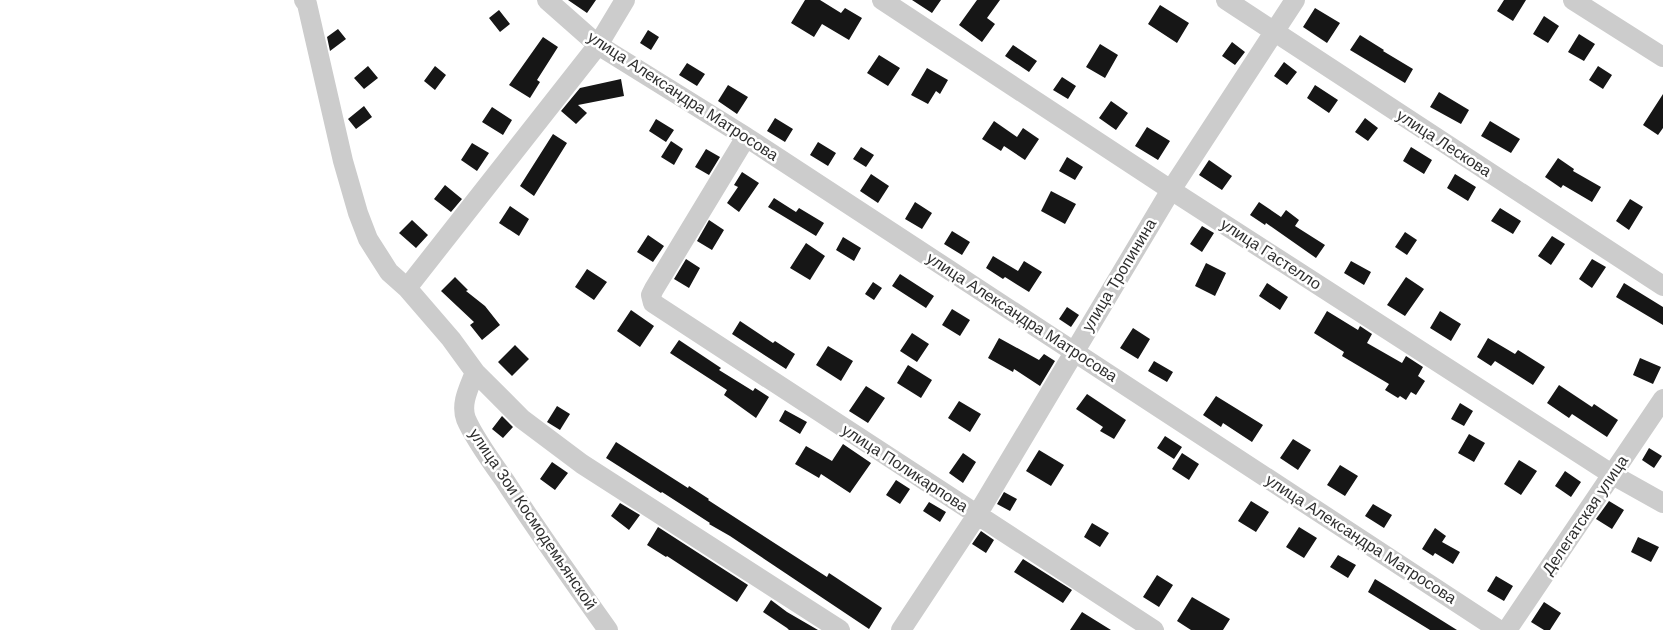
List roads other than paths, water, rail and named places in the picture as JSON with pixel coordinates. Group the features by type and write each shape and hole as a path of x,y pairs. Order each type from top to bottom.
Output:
{"street":[{"name":"улица Александра Матросова","path":"548,0 598,45 746,137 1500,630"},
{"path":"407,288 598,45 625,0"},
{"name":"улица Гастелло","path":"882,0 1171,190 1613,475 1663,503"},
{"name":"улица Лескова","path":"1226,0 1663,286"},
{"name":"улица Тропинина","path":"901,630 977,514 1171,190 1295,0"},
{"path":"1573,0 1663,57"},
{"path":"306,2 343,161 358,213 368,239 389,272 407,288 451,339 475,372 522,419 582,464 840,630"},
{"name":"улица Поликарпова","path":"746,137 654,289 651,300 656,306 1154,630"},
{"name":"улица Зои Космодемьянской","path":"475,372 464,406 466,419 484,450 528,516 608,630"},
{"name":"Делегатская улица","path":"1507,630 1663,399"}]}
